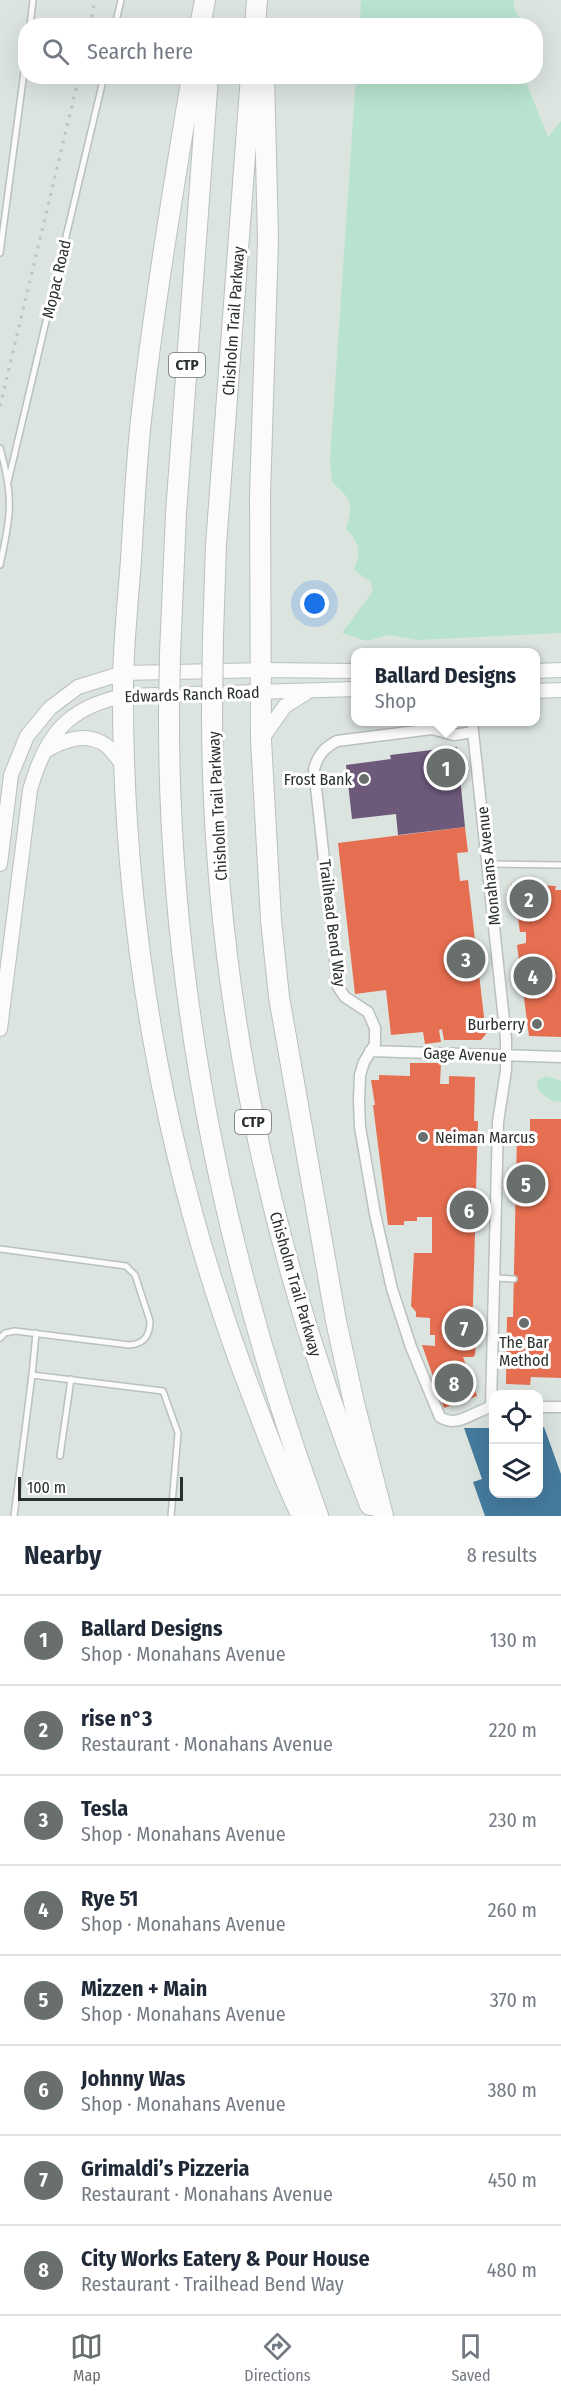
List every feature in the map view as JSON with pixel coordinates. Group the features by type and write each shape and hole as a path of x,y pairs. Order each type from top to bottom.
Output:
{"highway":[{"path":"202,18 205,0"},
{"path":"213,18 214,0"},
{"path":"255,18 256,0"},
{"path":"263,0 263,18"},
{"path":"191,84 141,421 123,673 130,864 143,976 160,1076 185,1187 204,1257 229,1334 302,1516"},
{"name":"CTP","path":"207,84 176,513 170,654 170,800 177,902 190,1014 226,1210 255,1324 283,1418 318,1516"},
{"name":"Chisholm Trail Parkway","path":"249,84 216,545 212,761 221,893 238,1035 250,1108 275,1215 310,1335 346,1444 374,1516"},
{"path":"264,84 268,239 260,495 261,740 267,875 279,997 336,1322 351,1393 383,1516"}],"street":[{"name":"Edwards Ranch Road","path":"0,864 10,775 27,736 50,708 78,687 123,673 262,669 351,671"},
{"path":"540,670 561,670"},
{"name":"Edwards Ranch Road","path":"0,1029 30,790 37,762 52,736 70,718 107,700 124,696 351,689"},
{"path":"261,740 285,706 313,690"},
{"path":"540,691 561,690"},
{"name":"Monahans Avenue","path":"473,727 506,1055 498,1122 492,1390"},
{"name":"Trailhead Bend Way","path":"473,727 454,735 432,729 337,741 324,748 317,758 314,769 338,987 345,997 363,1007 371,1017 376,1037 360,1075 360,1127 375,1214 393,1289 411,1347 436,1413 443,1419 457,1421 489,1407"},
{"path":"43,752 60,742 75,737 90,738 107,746 125,768"},
{"name":"Gage Avenue","path":"370,1052 561,1057"},
{"path":"543,1407 561,1407"}],"lane":[{"path":"31,18 33,0"},
{"path":"117,18 120,0"},
{"path":"0,253 22,84"},
{"name":"Mopac Road","path":"8,482 102,84"},
{"name":"Mopac Road","path":"0,448 8,482 11,512 0,565"},
{"path":"488,864 561,866"},
{"path":"0,1250 126,1266 135,1275 150,1321 150,1329 144,1340 129,1346 9,1331 0,1338"},
{"path":"494,1278 514,1279"},
{"path":"14,1516 36,1333"},
{"path":"32,1375 163,1391 178,1433 171,1516"},
{"path":"60,1456 71,1379"}],"green space":[{"path":"361,0 515,0 513,5 520,18 360,18"},
{"path":"356,84 527,84 548,137 561,121 561,633 418,640 388,635 367,641 342,633 373,591 371,582 354,570 358,548 354,538 346,529 350,513 349,502 344,493 332,482 330,460"},
{"path":"546,1076 561,1081 561,1102 550,1100 538,1090 537,1081"}],"building: Shops":[{"path":"465,827 468,852 457,853 460,881 468,880 486,1034 481,1040 444,1040 442,1029 439,1030 441,1042 425,1044 423,1032 391,1035 386,990 355,994 338,843"},
{"path":"511,884 556,886 555,890 561,890 561,1037 529,1036 517,945 526,943 526,932 520,932 516,905 512,905"},
{"path":"410,1063 441,1063 440,1084 449,1084 449,1076 475,1077 474,1121 478,1121 476,1189 468,1189 468,1195 476,1196 472,1337 476,1340 475,1355 463,1357 477,1396 444,1408 422,1345 435,1346 435,1335 430,1335 430,1318 416,1317 416,1312 411,1306 414,1253 432,1253 432,1217 417,1217 417,1221 404,1221 404,1225 388,1225 373,1105 375,1105 371,1080 379,1080 379,1075 410,1076"},
{"path":"530,1119 561,1119 561,1378 531,1377 530,1385 506,1384 507,1317 513,1317 517,1134 530,1134"}],"building: Offices":[{"path":"457,747 465,827 398,835 396,814 352,819 346,765 391,759 390,755"}],"building: Public":[{"path":"543,1427 561,1474 561,1516 485,1516 473,1482 482,1479 464,1428 489,1428 489,1498 543,1498"}],"railway":[{"path":"92,18 95,0"},
{"path":"0,406 77,84"}],"place":[{"name":"Ballard Designs","path":"446,768"},
{"name":"Frost Bank","path":"364,779"},
{"name":"rise n°3","path":"529,899"},
{"name":"Tesla","path":"466,959"},
{"name":"Rye 51","path":"533,976"},
{"name":"Burberry","path":"537,1024"},
{"name":"Neiman Marcus","path":"423,1137"},
{"name":"Mizzen + Main","path":"526,1184"},
{"name":"Johnny Was","path":"469,1210"},
{"name":"The Bar Method","path":"524,1323"},
{"name":"Grimaldi’s Pizzeria","path":"464,1328"},
{"name":"City Works Eatery & Pour House","path":"454,1383"}]}
